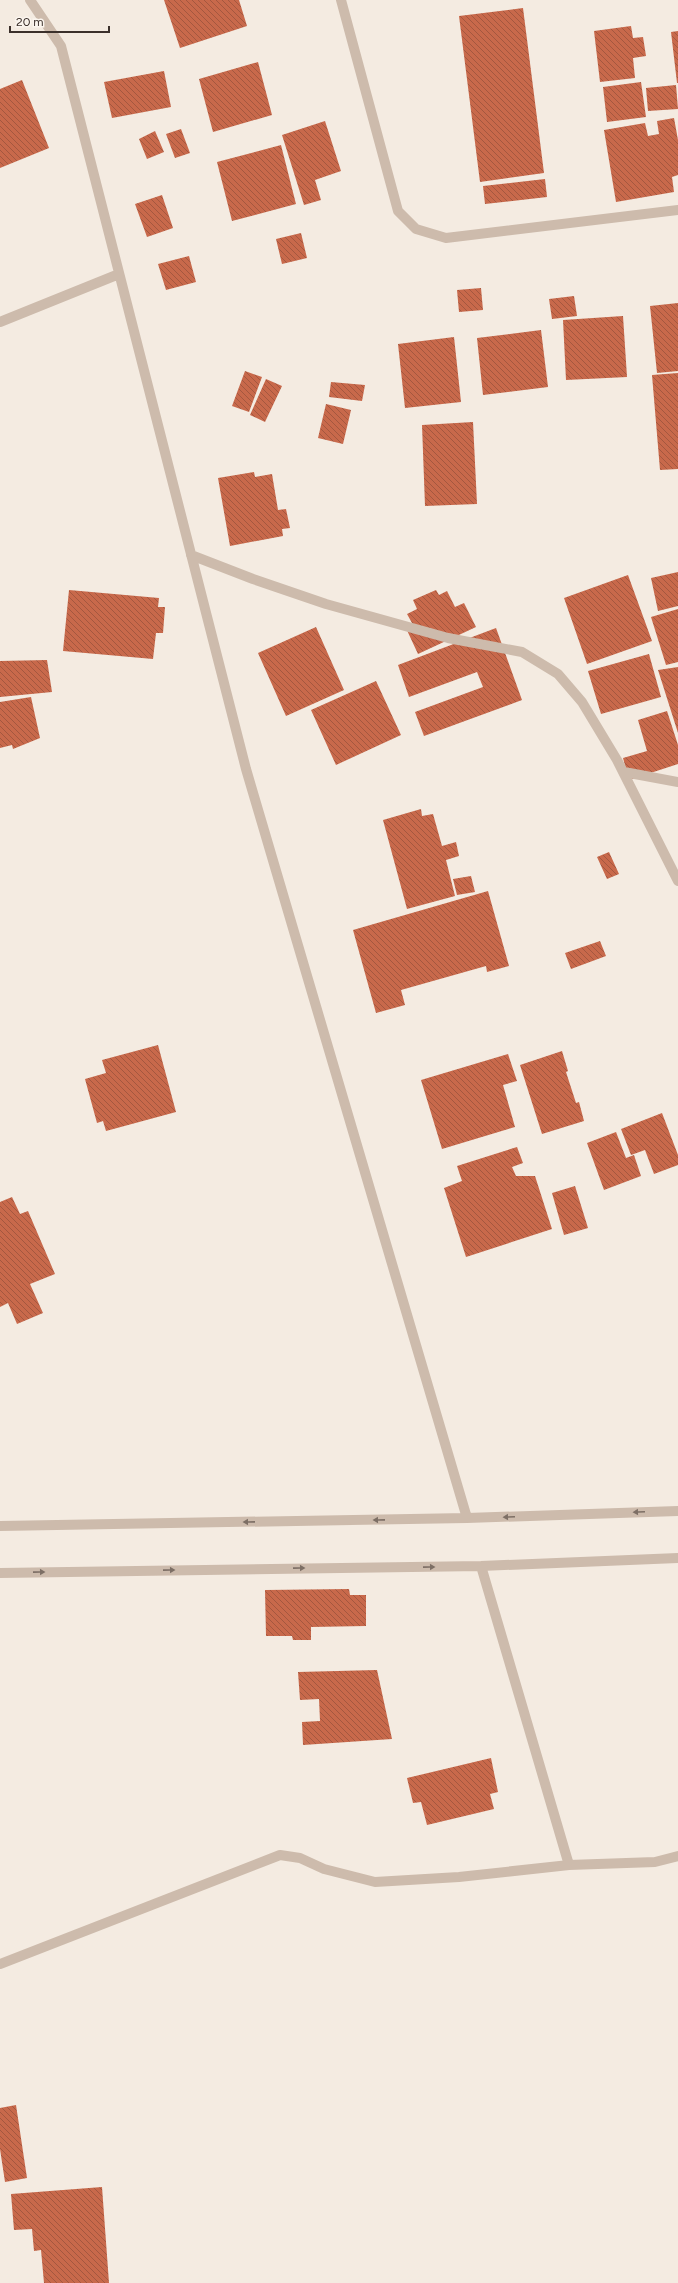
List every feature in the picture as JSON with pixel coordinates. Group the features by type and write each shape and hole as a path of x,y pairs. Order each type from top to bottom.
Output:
{"street":[{"path":"30,0 61,46 246,769 467,1518"},
{"path":"341,0 398,211 416,229 446,238 678,210"},
{"path":"0,322 119,274"},
{"path":"191,555 253,580 326,604 448,638 522,652 558,674 582,702 624,772 678,881"},
{"path":"624,772 678,782"},
{"path":"0,1526 467,1518 678,1511"},
{"path":"0,1573 480,1566 678,1558"},
{"path":"480,1566 568,1865"},
{"path":"0,1964 280,1855 300,1858 324,1869 375,1882 459,1877 568,1865 655,1862 678,1856"}],"building":[{"path":"164,0 239,0 247,26 180,48"},
{"path":"523,8 544,173 480,182 459,16"},
{"path":"631,26 633,38 643,37 646,56 633,58 635,78 600,82 594,31"},
{"path":"678,31 678,83 677,83 671,32"},
{"path":"258,62 272,115 213,132 199,79"},
{"path":"164,71 171,107 112,118 104,82"},
{"path":"22,80 49,148 0,168 0,89"},
{"path":"641,82 646,117 607,122 603,87"},
{"path":"676,85 678,109 648,111 646,88"},
{"path":"674,118 678,140 678,175 672,177 674,192 616,202 604,130 645,123 648,136 659,134 657,121"},
{"path":"325,121 341,171 315,180 321,200 304,205 282,135"},
{"path":"181,129 190,153 175,158 166,134"},
{"path":"155,131 164,152 147,159 139,139"},
{"path":"281,145 296,204 232,221 217,162"},
{"path":"545,179 547,197 485,204 483,186"},
{"path":"162,195 173,228 147,237 135,204"},
{"path":"301,233 307,258 282,264 276,239"},
{"path":"189,256 196,282 166,290 158,264"},
{"path":"481,288 483,310 459,312 457,290"},
{"path":"574,296 577,316 552,319 549,299"},
{"path":"678,303 678,371 657,373 650,306"},
{"path":"623,316 627,377 566,380 563,320"},
{"path":"541,330 548,387 483,395 477,338"},
{"path":"454,337 461,402 405,408 398,344"},
{"path":"245,371 262,377 249,412 232,406"},
{"path":"678,373 678,469 660,470 652,375"},
{"path":"266,379 282,386 265,422 250,415"},
{"path":"331,382 365,385 362,401 329,397"},
{"path":"326,404 351,410 343,444 318,438"},
{"path":"473,422 477,504 425,506 422,425"},
{"path":"254,472 255,477 272,474 278,510 286,509 290,528 282,529 283,536 230,546 218,478"},
{"path":"678,572 678,606 658,611 651,578"},
{"path":"628,575 652,641 587,664 564,598"},
{"path":"69,590 159,598 158,607 165,607 163,633 156,633 153,659 63,651"},
{"path":"436,590 439,595 447,591 455,607 464,603 476,627 418,654 405,626 412,623 407,614 417,609 413,600"},
{"path":"678,609 678,662 666,665 651,617"},
{"path":"316,627 344,690 286,716 258,653"},
{"path":"496,628 522,700 424,736 415,712 483,687 477,672 409,697 398,665"},
{"path":"649,654 661,697 601,714 588,671"},
{"path":"47,660 52,692 0,697 0,661"},
{"path":"678,667 678,733 658,670"},
{"path":"376,681 401,735 336,765 311,710"},
{"path":"31,697 40,738 13,749 12,745 0,748 0,702"},
{"path":"667,711 678,745 678,764 629,780 623,758 647,751 638,720"},
{"path":"421,809 422,816 433,814 442,846 456,842 459,856 446,860 455,896 407,909 383,820"},
{"path":"609,852 619,874 607,879 597,857"},
{"path":"471,876 475,892 457,895 453,879"},
{"path":"488,891 509,966 487,972 486,966 401,990 405,1005 376,1013 353,930"},
{"path":"600,941 606,956 571,969 565,953"},
{"path":"158,1045 176,1112 106,1131 103,1121 97,1123 85,1079 106,1073 102,1060"},
{"path":"562,1051 568,1071 566,1072 576,1103 579,1102 584,1121 542,1134 520,1065"},
{"path":"508,1054 517,1081 503,1085 515,1127 442,1149 421,1080"},
{"path":"662,1113 678,1155 678,1165 654,1174 645,1150 631,1155 621,1129"},
{"path":"616,1132 626,1158 634,1155 641,1176 604,1190 587,1143"},
{"path":"517,1147 523,1163 512,1167 516,1176 535,1176 552,1229 466,1257 444,1188 462,1181 457,1166"},
{"path":"575,1186 588,1228 564,1235 552,1193"},
{"path":"12,1197 20,1214 28,1211 55,1274 30,1284 43,1313 17,1324 8,1303 0,1307 0,1202"},
{"path":"349,1589 350,1595 366,1595 366,1626 311,1627 311,1640 293,1640 292,1636 266,1636 265,1590"},
{"path":"377,1670 392,1739 303,1745 302,1722 320,1721 319,1699 300,1700 298,1672"},
{"path":"491,1758 498,1792 490,1794 494,1809 427,1825 421,1802 413,1803 407,1778"},
{"path":"16,2105 27,2178 5,2182 0,2149 0,2108"},
{"path":"102,2187 109,2283 44,2283 41,2250 34,2251 32,2229 14,2230 11,2194"}]}
